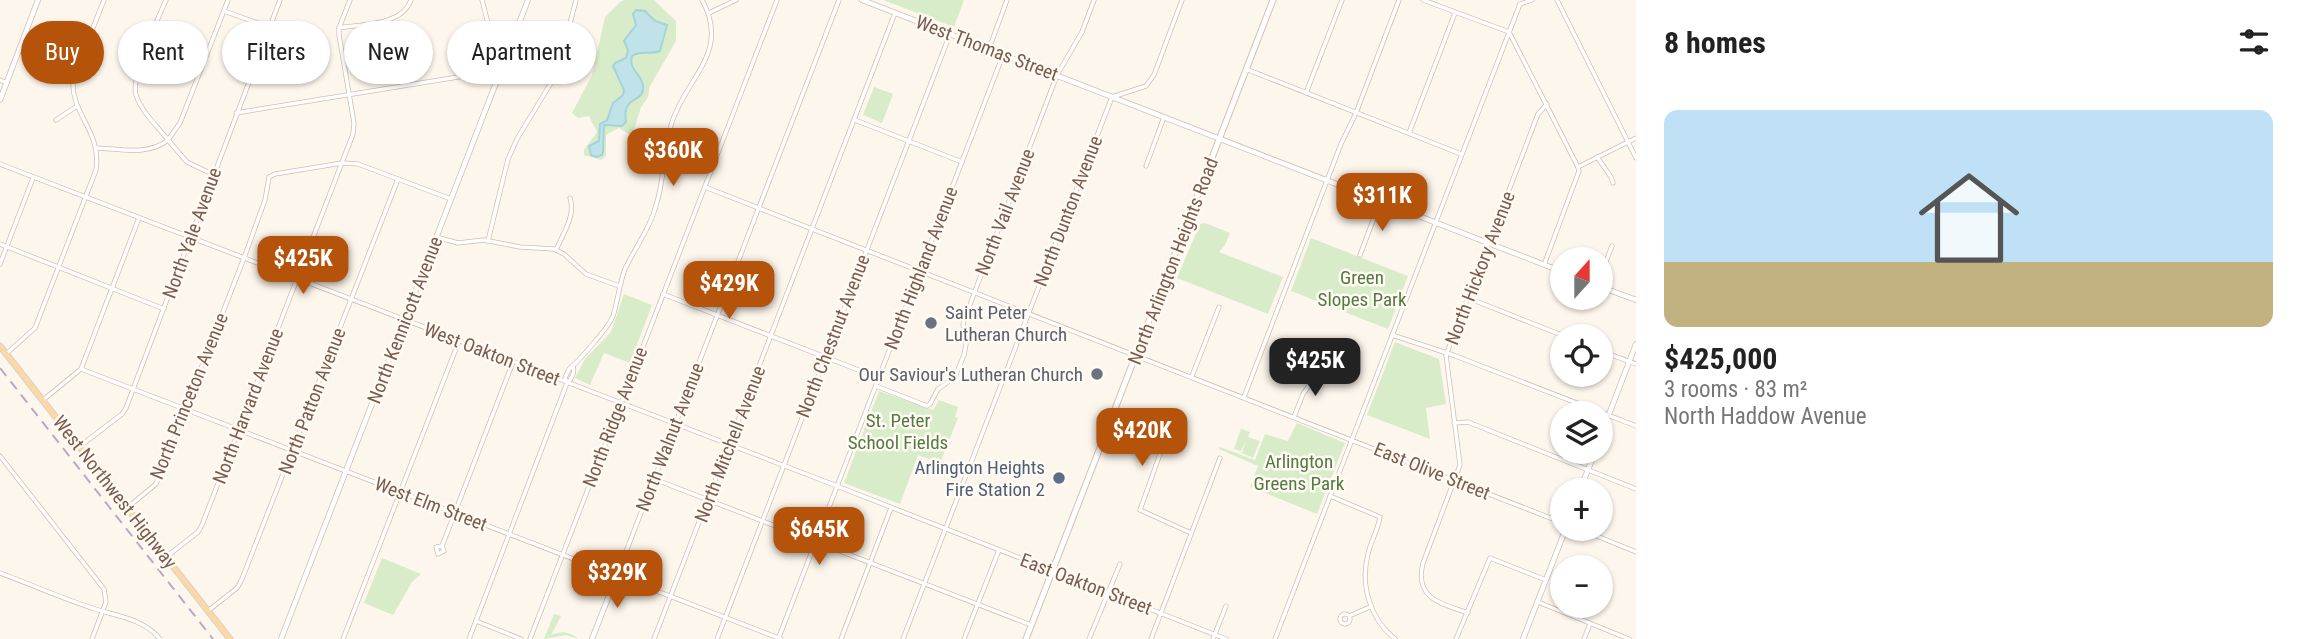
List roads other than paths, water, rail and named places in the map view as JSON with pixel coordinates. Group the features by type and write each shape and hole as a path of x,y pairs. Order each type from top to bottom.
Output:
{"main road":[{"name":"North Arlington Heights Road","path":"1026,639 1273,0"},
{"name":"West Northwest Highway","path":"0,346 230,639"}],"street":[{"path":"0,100 38,0"},
{"path":"6,354 33,332 96,170 97,148 77,106 73,94 73,78 104,0"},
{"path":"166,0 134,86 142,108 187,162 213,174"},
{"path":"97,148 139,151 159,146 168,140 180,124 228,0"},
{"name":"North Yale Avenue","path":"271,21 280,0"},
{"name":"North Harvard Avenue","path":"166,557 200,528 354,128 339,28 349,0"},
{"path":"339,28 393,19 407,9 411,0"},
{"path":"482,0 487,21"},
{"name":"North Kennicott Avenue","path":"520,21 528,0"},
{"path":"488,241 508,159 557,73 567,26 576,0"},
{"path":"469,639 570,380 573,366 609,326 619,286 656,208 674,115 708,54 712,35 709,13 702,0"},
{"path":"709,13 736,0"},
{"name":"North Ridge Avenue","path":"530,639 777,0"},
{"name":"North Walnut Avenue","path":"593,639 839,0"},
{"name":"West Thomas Street","path":"862,0 1550,267"},
{"path":"989,49 1007,0"},
{"name":"North Vail Avenue","path":"876,386 927,406 938,389 955,377 966,344 963,324 975,291 1057,75 1082,32 1094,0"},
{"path":"1112,97 1146,86 1154,75 1182,0"},
{"path":"1306,93 1342,0"},
{"path":"1244,397 1399,0"},
{"path":"1423,0 1509,32 1578,167 1579,172 1544,265"},
{"path":"1275,639 1519,2 1532,0"},
{"path":"1557,0 1636,158"},
{"path":"224,10 253,21"},
{"name":"North Mitchell Avenue","path":"654,639 895,13"},
{"path":"1409,133 1455,13"},
{"name":"North Chestnut Avenue","path":"716,639 950,34"},
{"name":"North Highland Avenue","path":"780,639 1003,55"},
{"path":"1246,69 1461,154"},
{"path":"236,113 447,79"},
{"path":"0,80 7,83"},
{"name":"North Yale Avenue","path":"79,447 125,411 247,84"},
{"name":"North Kennicott Avenue","path":"281,639 496,84"},
{"name":"North Dunton Avenue","path":"903,639 1112,97"},
{"name":"North Hickory Avenue","path":"1468,613 1434,600 1425,591 1421,579 1423,563 1460,465 1446,355 1538,114 1547,104"},
{"path":"56,120 77,106"},
{"path":"1146,166 1164,117"},
{"path":"855,120 962,162"},
{"path":"1578,167 1636,138"},
{"path":"1597,157 1613,183"},
{"path":"342,163 368,166 451,199"},
{"name":"North Princeton Avenue","path":"127,508 156,484 244,258 266,195 269,177 342,163"},
{"name":"West Oakton Street","path":"0,164 945,529"},
{"path":"0,264 33,177"},
{"name":"North Patton Avenue","path":"208,611 237,588 242,579 398,178"},
{"name":"East Olive Street","path":"705,187 1550,518"},
{"path":"556,250 572,214 570,198"},
{"path":"1360,255 1380,202"},
{"path":"43,400 81,369 139,218"},
{"path":"436,237 458,243 488,241 556,250 586,274 619,286"},
{"path":"0,244 164,309"},
{"path":"1614,292 1636,300"},
{"path":"663,294 879,378"},
{"path":"1468,298 1550,330"},
{"path":"1192,376 1219,307"},
{"path":"1392,335 1446,355 1453,355 1573,401"},
{"path":"343,639 459,341"},
{"path":"1613,405 1636,344"},
{"path":"1613,356 1636,364"},
{"path":"442,545 513,361"},
{"name":"West Elm Street","path":"81,369 780,639"},
{"path":"1294,417 1303,394 1320,370"},
{"path":"1613,417 1636,426"},
{"path":"1454,423 1468,422 1636,489"},
{"path":"1165,425 1165,440 1140,510 1191,533"},
{"path":"0,456 104,589 106,595 103,610 92,639"},
{"path":"1151,639 1220,458"},
{"path":"1585,478 1590,464"},
{"path":"654,479 1031,625"},
{"path":"1330,496 1380,517 1366,562 1366,592 1371,607 1395,639"},
{"path":"841,639 891,508"},
{"name":"East Oakton Street","path":"945,529 1161,613 1214,637 1226,639"},
{"path":"1523,639 1561,541"},
{"path":"1609,541 1636,552"},
{"path":"964,639 999,550"},
{"path":"1457,639 1490,558 1546,580"},
{"path":"1089,639 1120,564"},
{"path":"0,573 144,625 160,639"},
{"path":"1538,602 1629,639"},
{"path":"1214,637 1226,606"},
{"path":"1349,616 1371,607"},
{"path":"476,621 521,639"},
{"path":"1584,639 1590,624"}],"water":[{"path":"636,10 645,11 655,21 667,25 660,51 632,56 632,65 642,82 643,92 627,107 626,122 622,126 604,125 603,152 596,157 591,155 589,146 599,141 600,124 607,120 613,103 623,95 624,90 613,66 626,58 628,50 624,41 636,25 633,14"}],"railway":[{"path":"0,368 213,639"}],"place":[{"name":"Saint Peter Lutheran Church","path":"931,323"},
{"name":"Our Saviour's Lutheran Church","path":"1097,374"},
{"name":"Arlington Heights Fire Station 2","path":"1059,478"}],"park label":[{"name":"Green Slopes Park","path":"1362,288"},
{"name":"St. Peter School Fields","path":"898,431"},
{"name":"Arlington Greens Park","path":"1299,472"}]}
